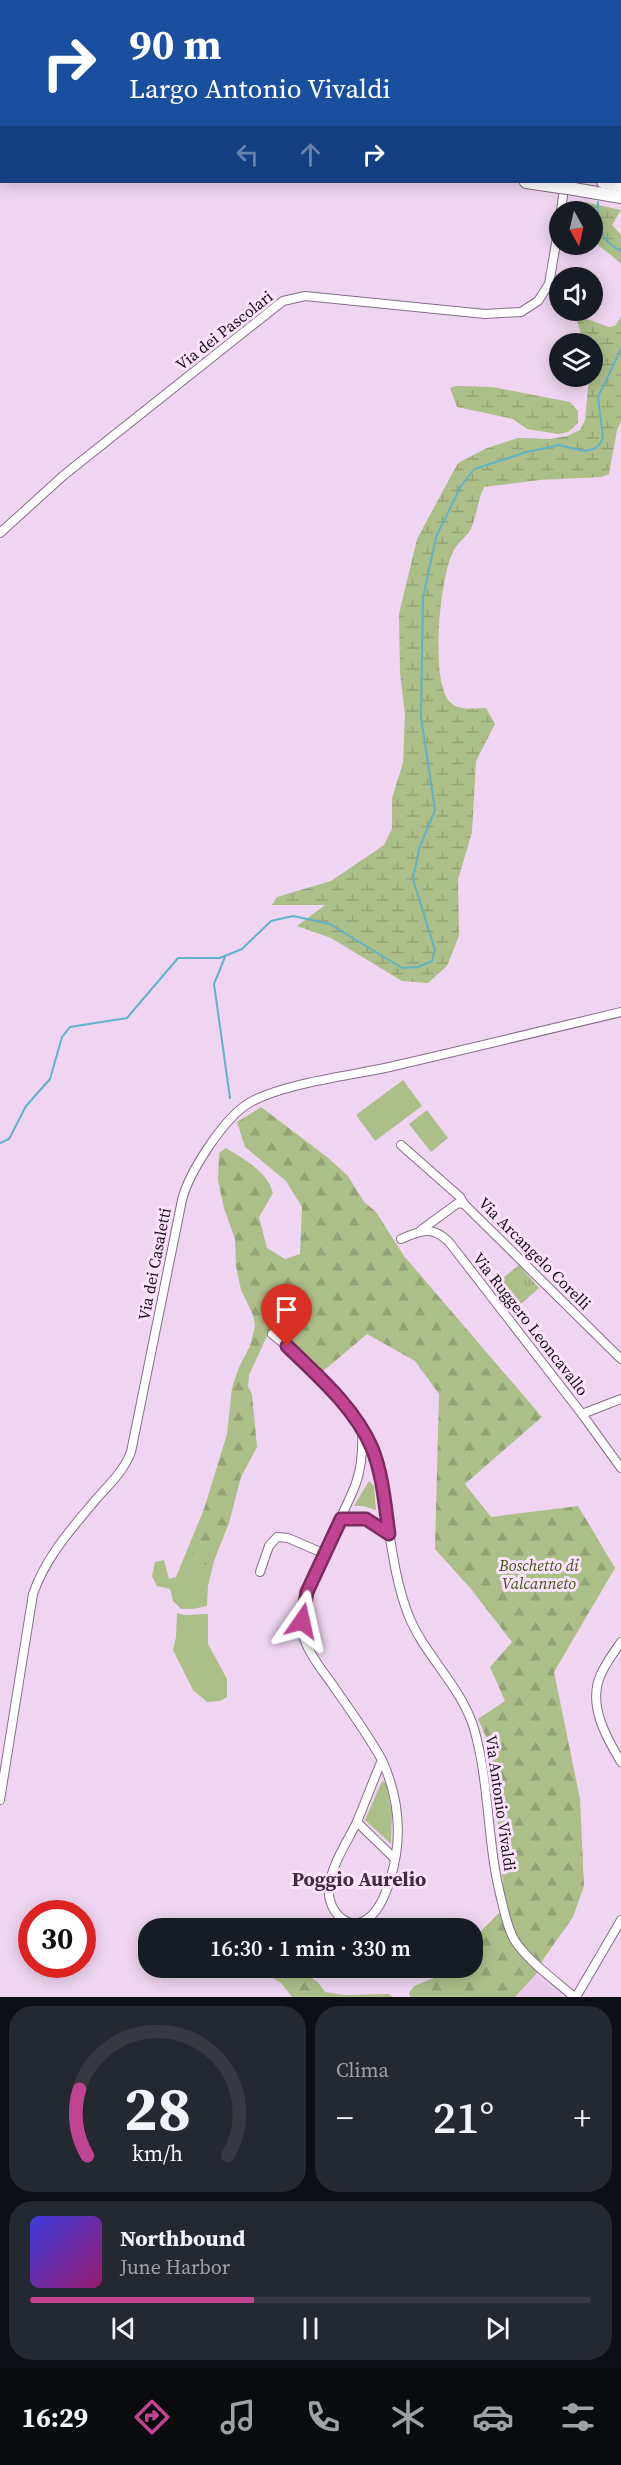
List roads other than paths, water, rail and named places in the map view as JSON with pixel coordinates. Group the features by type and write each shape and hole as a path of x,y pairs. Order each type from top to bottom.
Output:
{"highway":[{"path":"531,183 621,197"}],"street":[{"path":"564,201 567,190"},
{"name":"Via dei Pascolari","path":"0,532 64,475 283,301 304,296 484,314 521,312 534,305 547,287 554,255"},
{"name":"Via dei Casaletti","path":"0,1800 26,1628 35,1589 55,1550 121,1471 131,1452 184,1194 191,1174 208,1149 241,1109 272,1093 621,1012"},
{"path":"400,1145 460,1197 464,1204"},
{"name":"Via Arcangelo Corelli","path":"421,1230 458,1203 464,1204 621,1359"},
{"path":"400,1239 421,1230"},
{"name":"Via Ruggero Leoncavallo","path":"421,1230 436,1233 449,1242 621,1468"},
{"path":"272,1334 310,1369 363,1429 360,1471 304,1601 302,1617 304,1637 313,1657 360,1723 382,1760 398,1811 399,1837 385,1896 372,1916 357,1923 346,1922 339,1917 329,1898 330,1882 336,1862 357,1822 382,1760"},
{"path":"582,1414 621,1399"},
{"name":"Via Antonio Vivaldi","path":"363,1429 377,1467 400,1589 409,1618 454,1688 474,1729 496,1876 510,1930 525,1952 575,1997"},
{"path":"341,1519 366,1519 389,1534"},
{"path":"260,1572 269,1546 277,1537 288,1538 325,1554"},
{"path":"621,1642 600,1675 598,1692 600,1724 621,1762"},
{"path":"357,1822 395,1859"},
{"path":"575,1997 621,1920"}],"waterway":[{"path":"603,235 608,242 621,251"},
{"path":"0,1143 9,1139 26,1106 50,1079 62,1037 70,1027 127,1018 178,958 220,958 242,949 271,921 293,916 330,924 402,968 418,967 432,961 435,950 413,879 419,849 435,810 421,717 423,598 436,537 461,486 474,469 527,452 559,445 584,451 594,449 600,444 603,438 598,397 621,349"},
{"path":"225,957 214,984 230,1098"}],"district":[{"name":"Poggio Aurelio","path":"359,1879"}],"park label":[{"name":"Boschetto di Valcanneto","path":"539,1574"}]}
